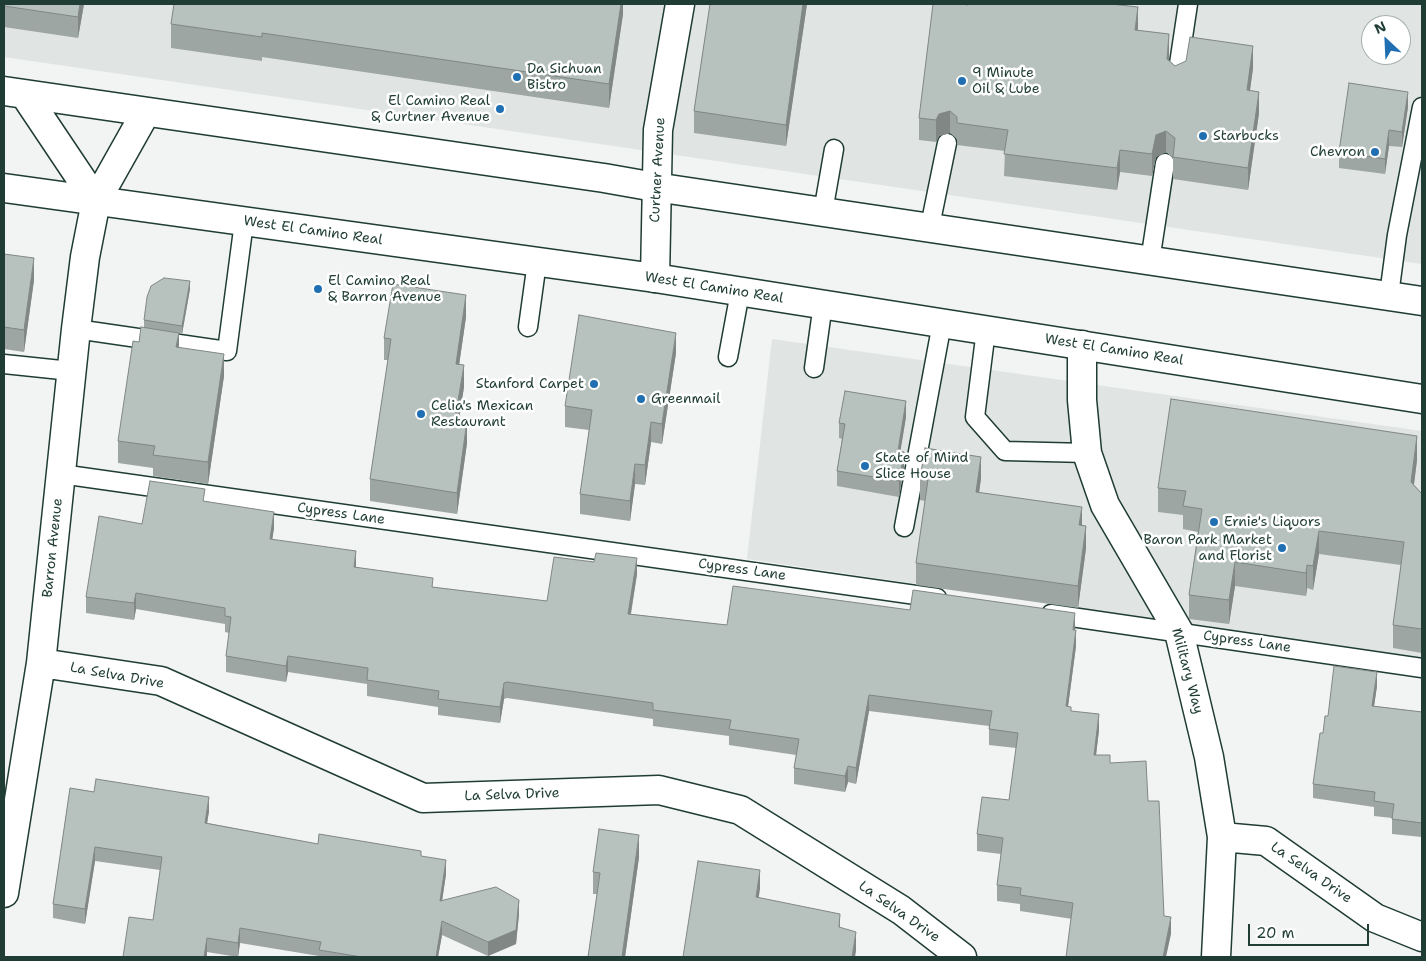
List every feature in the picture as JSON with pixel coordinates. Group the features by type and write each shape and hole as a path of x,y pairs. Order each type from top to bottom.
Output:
{"main road":[{"name":"Curtner Avenue","path":"655,278 655,187 658,130 680,4"},
{"path":"14,93 585,175 1422,301"},
{"path":"14,93 96,201"},
{"name":"Barron Avenue","path":"4,894 41,663 71,371 85,257 96,201 146,112"},
{"name":"West El Camino Real","path":"4,188 655,278 1422,399"},
{"name":"Military Way","path":"1082,345 1082,400 1087,454 1105,505 1179,632 1209,756 1222,836 1216,957"},
{"name":"La Selva Drive","path":"41,663 162,681 423,798 659,790 740,810 901,910 962,957"},
{"name":"La Selva Drive","path":"1222,836 1266,841 1375,918 1422,937"}],"lane":[{"path":"1177,77 1188,4"},
{"path":"1389,296 1397,235 1422,107"},
{"path":"930,226 946,144"},
{"path":"823,212 834,149"},
{"path":"1150,261 1165,162"},
{"path":"76,329 227,351 244,222"},
{"path":"528,327 537,262"},
{"path":"728,357 740,292"},
{"path":"814,368 823,304"},
{"path":"904,528 942,323"},
{"path":"986,330 975,417 1005,451 1087,454"},
{"path":"4,364 71,371"},
{"name":"Cypress Lane","path":"61,474 952,600"},
{"name":"Cypress Lane","path":"1031,611 1422,668"}],"shaded area":[{"path":"4,4 1422,4 1422,264 4,57"},
{"path":"772,339 1422,431 1422,658 747,559"}],"building":[{"path":"4,4 80,4 78,17 4,6"},
{"path":"174,4 621,4 609,84 262,33 262,37 171,24"},
{"path":"710,4 803,4 786,125 694,111"},
{"path":"933,4 1111,4 1138,7 1135,30 1169,34 1167,59 1175,66 1186,61 1190,37 1253,46 1247,90 1259,92 1248,168 1173,157 1175,138 1166,131 1156,135 1152,154 1120,150 1117,168 1004,154 1008,130 957,123 957,117 950,111 939,114 936,120 919,118"},
{"path":"1349,83 1408,92 1402,132 1389,130 1385,159 1339,152"},
{"path":"4,254 34,258 24,330 4,327"},
{"path":"164,278 190,281 182,326 144,320 147,297 151,286"},
{"name":"Celia's Mexican Restaurant","path":"393,284 466,295 456,364 464,365 455,419 467,421 457,493 370,479 391,339 384,338"},
{"path":"579,315 676,333 662,424 651,422 645,465 635,464 630,501 580,494 592,410 565,406"},
{"path":"141,327 179,333 176,347 224,354 208,462 153,455 155,446 118,441 133,341 139,342"},
{"name":"State of Mind Slice House","path":"845,391 906,401 898,451 904,452 899,481 837,471 845,424 839,423"},
{"path":"1171,399 1417,436 1411,482 1422,494 1422,629 1393,625 1404,542 1319,531 1313,566 1307,565 1306,573 1235,562 1229,600 1189,595 1202,509 1183,506 1186,491 1158,488"},
{"path":"925,448 981,457 976,492 1082,507 1079,525 1086,526 1078,586 916,563 928,480 920,478"},
{"path":"150,481 205,489 203,501 274,512 270,539 356,551 354,567 433,578 432,587 547,601 554,557 594,562 596,553 637,558 628,614 727,625 733,586 910,610 913,590 1075,613 1073,630 1076,630 1066,706 1071,707 1071,711 1099,714 1094,755 1110,755 1110,763 1146,761 1148,801 1159,801 1164,916 1171,917 1163,957 1066,957 1073,903 1020,895 1021,888 997,885 1003,838 977,834 982,797 1009,800 1018,733 989,729 992,711 869,695 856,768 848,766 845,776 794,768 799,739 729,729 731,720 653,710 653,703 507,682 504,683 500,707 438,699 439,691 367,680 368,668 288,656 286,666 226,656 231,617 225,616 225,608 136,593 134,603 86,597 99,516 142,524"},
{"path":"1334,666 1377,672 1372,706 1422,712 1422,823 1392,819 1394,804 1374,801 1375,792 1313,784 1320,733 1323,733 1325,716 1328,716"},
{"path":"96,779 209,797 205,823 318,844 319,834 421,851 421,856 446,860 440,901 496,887 519,900 516,930 488,942 442,921 436,957 362,957 319,950 321,942 240,928 238,943 207,938 204,957 123,957 129,917 153,920 162,857 95,847 85,909 53,904 70,788 94,792"},
{"path":"599,829 639,835 622,957 588,957 600,873 593,872"},
{"path":"698,861 760,870 756,897 840,914 839,927 856,932 852,957 683,957"}],"place":[{"name":"Da Sichuan Bistro","path":"517,77"},
{"name":"9 Minute Oil & Lube","path":"962,81"},
{"name":"El Camino Real & Curtner Avenue","path":"500,109"},
{"name":"Starbucks","path":"1203,136"},
{"name":"Chevron","path":"1375,152"},
{"name":"El Camino Real & Barron Avenue","path":"318,289"},
{"name":"Stanford Carpet","path":"594,384"},
{"name":"Greenmail","path":"641,399"},
{"name":"Celia's Mexican Restaurant","path":"421,414"},
{"name":"State of Mind Slice House","path":"865,466"},
{"name":"Ernie's Liquors","path":"1214,522"},
{"name":"Baron Park Market and Florist","path":"1282,548"}]}
